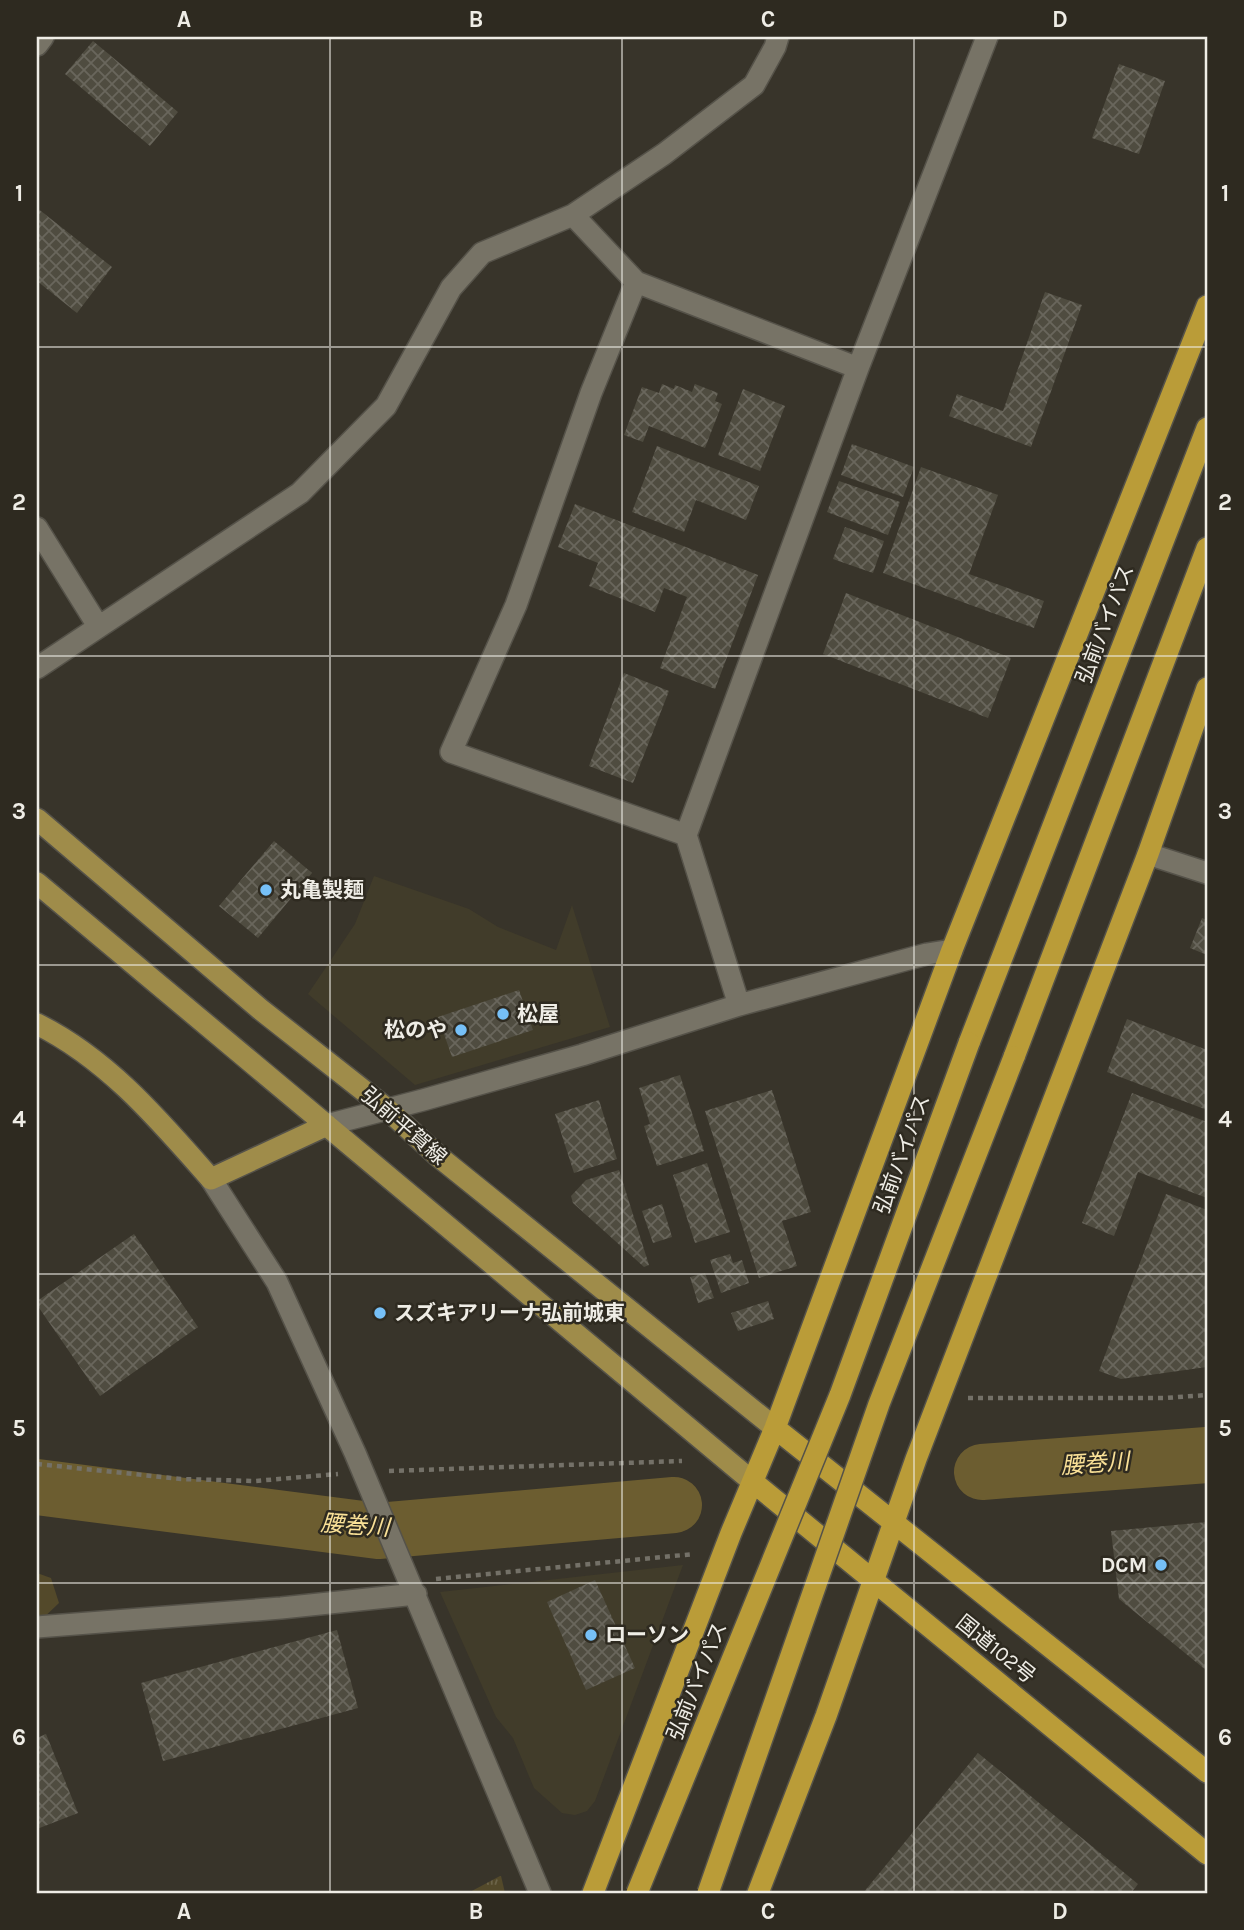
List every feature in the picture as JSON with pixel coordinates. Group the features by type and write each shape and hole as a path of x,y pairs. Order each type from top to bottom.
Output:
{"highway":[{"path":"593,1893 775,1427 952,950 1207,306"},
{"name":"弘前バイパス","path":"636,1893 840,1395 969,1043 1207,428"},
{"path":"708,1893 879,1404 1014,1058 1207,548"},
{"path":"758,1893 874,1580 915,1459 1148,854 1207,688"},
{"name":"国道102号","path":"775,1427 1207,1772"},
{"name":"国道102号","path":"753,1482 1207,1854"}],"main road":[{"name":"弘前平賀線","path":"37,819 260,1009 387,1109 438,1156 775,1427"},
{"path":"37,883 753,1482"},
{"path":"37,1024 107,1069 164,1126 211,1180 327,1125"}],"street":[{"path":"37,45 43,37"},
{"path":"37,668 300,492 386,406 451,288 482,253 573,215 664,154 754,85 778,37"},
{"path":"739,1006 686,835 859,368 987,37"},
{"path":"573,215 636,282 859,368"},
{"path":"636,282 591,393 516,605 451,752 686,835"},
{"path":"37,528 98,626"},
{"path":"1148,854 1207,873"},
{"path":"327,1125 582,1055 739,1006 926,954 952,950"},
{"path":"211,1180 277,1282 370,1485 540,1893"},
{"path":"37,1627 281,1608 415,1594"}],"path":[{"path":"968,1398 1166,1398 1207,1395"},
{"path":"415,1594 437,1578 694,1554"}],"shaded area":[{"path":"374,876 469,909 498,927 556,950 572,905 610,1027 415,1085 308,994 355,924"},
{"path":"683,1565 595,1801 587,1811 575,1815 562,1813 534,1788 513,1738 496,1717 440,1592"}],"green space":[{"path":"37,1573 51,1578 59,1603 37,1624"},
{"path":"500,1876 505,1893 468,1893"}],"building":[{"path":"93,41 178,112 150,146 65,74"},
{"path":"1119,64 1165,81 1139,154 1092,138"},
{"path":"37,208 112,267 77,313 37,281"},
{"path":"1045,292 1082,305 1031,447 949,416 957,394 1003,411"},
{"path":"662,384 674,389 675,385 692,392 695,384 718,393 715,401 722,404 705,448 649,426 643,442 624,435 642,387 659,393"},
{"path":"743,389 785,406 760,471 718,455"},
{"path":"852,444 914,467 903,497 841,475"},
{"path":"657,446 759,486 746,520 696,500 684,532 632,512"},
{"path":"921,467 998,495 969,574 1044,601 1034,628 883,573"},
{"path":"839,481 900,502 888,535 827,512"},
{"path":"575,504 758,575 715,689 660,668 687,597 664,588 655,612 589,586 598,563 558,547"},
{"path":"845,527 884,541 873,573 833,559"},
{"path":"846,593 1011,658 988,718 823,654"},
{"path":"624,673 669,691 633,783 589,766"},
{"name":"丸亀製麺","path":"274,841 312,873 258,938 219,906"},
{"path":"1202,918 1207,920 1207,955 1190,948"},
{"path":"519,990 533,1030 452,1057 438,1017"},
{"path":"1127,1019 1207,1050 1207,1110 1107,1072"},
{"path":"680,1075 704,1151 657,1166 644,1126 650,1124 639,1088"},
{"path":"772,1090 811,1212 782,1221 797,1266 759,1278 705,1111"},
{"path":"1132,1093 1207,1122 1207,1198 1138,1172 1114,1236 1082,1223"},
{"path":"599,1100 617,1159 574,1173 555,1114"},
{"path":"707,1163 730,1232 695,1243 673,1175"},
{"path":"619,1170 649,1265 644,1267 573,1203 571,1196 586,1180"},
{"path":"1166,1194 1207,1210 1207,1367 1121,1379 1099,1371"},
{"path":"662,1204 672,1237 653,1243 642,1211"},
{"path":"134,1234 198,1327 100,1396 37,1305 37,1301"},
{"path":"730,1254 733,1263 742,1260 749,1283 721,1293 710,1260"},
{"path":"705,1273 714,1298 698,1303 690,1277"},
{"path":"768,1301 774,1319 738,1331 731,1313"},
{"name":"DCM","path":"1207,1522 1207,1671 1119,1599 1111,1531"},
{"path":"595,1580 635,1668 586,1690 547,1602"},
{"path":"337,1630 358,1708 163,1761 141,1683"},
{"path":"46,1734 78,1813 37,1829 37,1738"},
{"path":"978,1753 1138,1884 1131,1893 863,1893"}],"waterway":[{"name":"腰巻川","path":"982,1472 1207,1455"},
{"name":"腰巻川","path":"37,1487 378,1531 674,1505"}],"place":[{"name":"丸亀製麺","path":"266,890"},
{"name":"松屋","path":"503,1014"},
{"name":"松のや","path":"461,1030"},
{"name":"スズキアリーナ弘前城東","path":"380,1313"},
{"name":"DCM","path":"1161,1565"},
{"name":"ローソン","path":"591,1635"}]}
